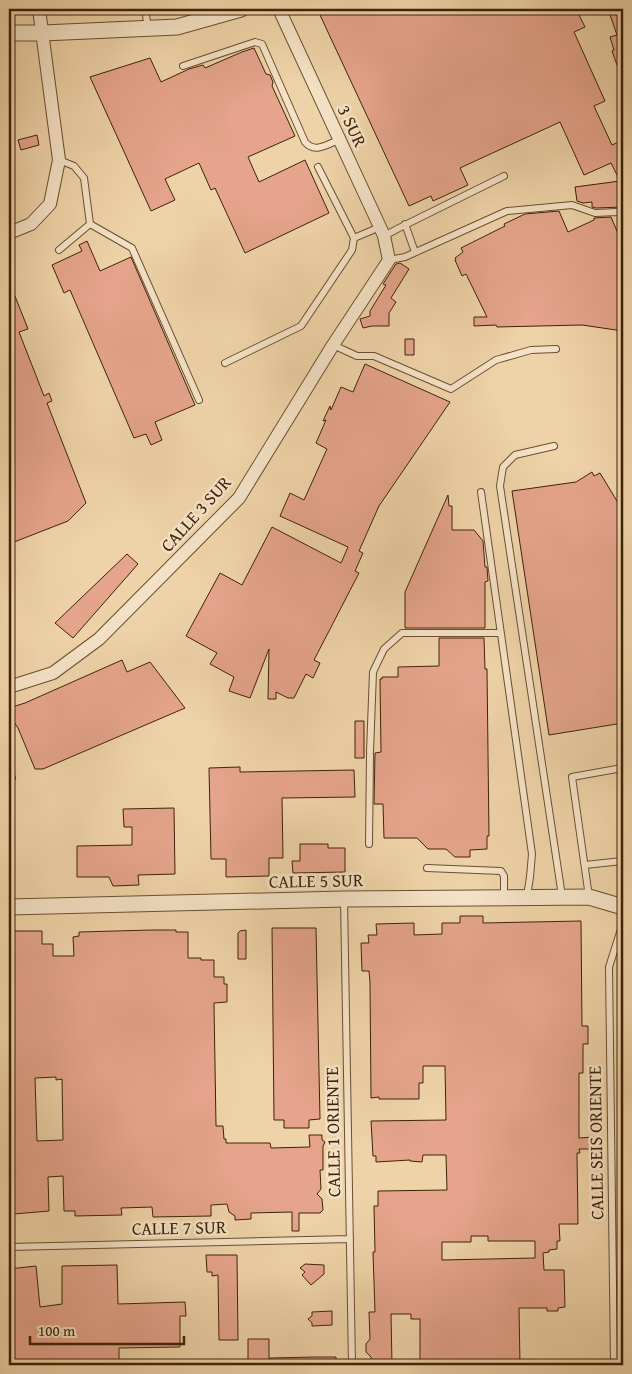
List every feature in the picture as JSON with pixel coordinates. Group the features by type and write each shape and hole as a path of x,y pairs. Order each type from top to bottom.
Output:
{"street":[{"path":"9,233 31,224 50,204 59,160 39,9"},
{"path":"9,32 43,33 177,27 241,9"},
{"name":"3 SUR","path":"279,9 382,232 388,260"},
{"name":"CALLE 3 SUR","path":"9,687 53,673 99,639 239,498 333,345 388,260"},
{"name":"CALLE 5 SUR","path":"9,907 344,899 589,897 623,907"}],"lane":[{"path":"145,9 148,28"},
{"path":"183,66 255,42 262,44 310,148 316,149 339,140"},
{"path":"59,160 74,166 84,178 90,224"},
{"path":"225,363 301,326 352,250 354,238 318,167"},
{"path":"354,238 382,232 405,224 504,176"},
{"path":"388,260 405,257 507,211 572,205 595,213 617,212 623,215"},
{"path":"59,250 90,224"},
{"path":"90,224 132,248 199,400"},
{"path":"405,224 416,252"},
{"path":"333,345 357,356 374,356 451,389 496,360 531,350 556,349"},
{"path":"554,446 515,456 503,467 500,486 562,897"},
{"path":"481,492 532,854 526,898"},
{"path":"369,844 373,672 384,649 402,633 500,633"},
{"path":"589,897 572,777 622,768 623,790"},
{"path":"9,770 12,778"},
{"path":"585,865 622,862 623,858"},
{"path":"427,868 500,871 504,876 504,898"},
{"name":"CALLE 1 ORIENTE","path":"344,899 352,1365"},
{"name":"CALLE SEIS ORIENTE","path":"614,1365 609,967 623,924"},
{"name":"CALLE 7 SUR","path":"9,1247 350,1238"}],"building":[{"path":"334,9 576,9 585,27 574,32 605,101 594,106 612,145 623,140 623,207 596,208 592,207 592,202 583,203 577,201 575,187 620,181 611,163 584,175 560,122 460,168 468,185 433,201 431,196 409,206 320,15"},
{"path":"608,9 623,9 623,79 612,51 614,50 610,37 617,35"},
{"path":"254,48 266,74 270,75 273,82 272,86 295,136 248,157 259,182 305,160 329,213 245,253 215,188 211,190 199,163 165,179 175,200 151,211 90,77 150,58 161,82 189,69 203,65 205,68"},
{"path":"37,135 39,145 21,150 18,140"},
{"path":"559,211 568,232 594,220 594,218 611,217 623,245 623,331 582,325 474,326 474,317 487,317 466,274 462,276 455,260 463,252 461,248 525,214"},
{"path":"87,241 100,271 131,257 195,405 155,422 162,440 151,445 146,434 134,438 70,290 64,293 52,265 82,251 79,245"},
{"path":"400,263 409,269 391,298 396,302 389,313 389,326 363,328 360,319 370,316 370,311 386,285 383,284 396,264"},
{"path":"9,281 28,329 19,332 44,396 49,393 52,401 47,403 86,503 68,521 9,544"},
{"path":"405,339 414,339 414,355 405,355"},
{"path":"365,364 450,402 379,506 359,551 363,553 355,571 359,573 314,660 320,663 313,678 306,674 294,698 288,698 276,692 276,699 268,699 269,649 250,698 229,691 234,677 210,664 217,653 186,636 220,573 242,585 272,527 341,563 348,547 280,516 290,493 304,500 327,449 316,443 326,420 323,421 330,406 331,410 341,387 353,392"},
{"path":"592,472 594,476 600,473 623,511 623,723 549,735 512,491 576,482"},
{"path":"448,495 449,506 452,506 452,530 474,530 483,541 488,581 485,582 485,628 405,628 405,592"},
{"path":"127,554 138,564 73,638 55,623"},
{"path":"439,638 484,638 485,669 487,669 489,836 487,836 487,849 470,850 470,857 455,857 446,849 428,849 417,838 384,838 383,804 374,804 375,753 381,752 380,679 382,677 398,677 398,667 439,666"},
{"path":"122,660 127,672 150,662 185,708 43,769 35,769 18,728 9,715 9,708 25,703"},
{"path":"355,721 364,721 364,758 355,758"},
{"path":"240,767 240,772 354,770 355,797 282,798 283,858 269,858 269,876 226,877 226,859 211,859 209,768"},
{"path":"174,808 175,874 138,875 139,885 113,886 109,877 77,877 77,846 132,845 132,827 124,827 123,809"},
{"path":"300,844 328,844 328,848 345,848 345,872 293,873 292,861 300,861"},
{"path":"460,916 483,916 483,923 581,921 582,1026 588,1026 588,1044 583,1044 583,1073 579,1073 579,1138 594,1137 594,1149 579,1149 580,1153 577,1153 578,1224 559,1224 560,1241 557,1241 557,1249 543,1253 544,1270 564,1270 565,1307 558,1308 558,1311 547,1311 547,1308 519,1308 520,1365 420,1365 420,1319 411,1319 411,1314 391,1314 392,1365 371,1365 371,1357 366,1352 366,1344 370,1339 369,1312 375,1312 374,1206 378,1206 378,1191 447,1190 446,1155 423,1155 422,1162 410,1160 376,1162 376,1156 373,1156 371,1121 446,1120 445,1066 423,1066 423,1083 419,1083 419,1099 371,1098 370,982 369,971 362,971 361,943 369,943 368,935 377,935 376,924 414,923 414,935 442,934 442,923 460,923","holes":["471,1236 488,1236 488,1241 535,1241 535,1258 442,1260 442,1242 471,1242"]},
{"path":"272,928 316,928 320,1119 309,1120 309,1128 284,1128 284,1120 274,1120"},
{"path":"176,930 176,932 188,932 188,958 214,960 214,977 224,977 224,984 227,984 227,1002 214,1003 216,1126 223,1126 226,1143 270,1143 271,1148 310,1147 309,1135 322,1135 322,1140 325,1142 323,1146 323,1170 320,1170 321,1189 317,1194 322,1199 323,1210 320,1213 299,1213 299,1231 292,1231 292,1212 251,1213 251,1219 235,1220 235,1216 229,1212 227,1204 211,1205 211,1216 153,1217 152,1207 121,1208 122,1215 75,1216 75,1211 64,1211 63,1176 48,1177 49,1211 14,1214 13,1203 9,1203 9,931 42,931 42,944 53,944 53,956 74,956 73,937 79,936 79,932","holes":["56,1077 56,1080 62,1079 63,1140 37,1141 35,1078"]},
{"path":"246,930 246,959 238,959 238,933"},
{"path":"206,1255 237,1255 238,1340 219,1340 218,1275 212,1276 212,1272 207,1272"},
{"path":"305,1264 324,1265 324,1274 311,1285 302,1275 305,1272 300,1268"},
{"path":"117,1265 118,1304 185,1302 186,1316 180,1316 180,1347 119,1348 119,1365 9,1365 9,1269 36,1266 40,1307 62,1304 62,1266"},
{"path":"332,1311 332,1325 312,1326 308,1319 312,1316 312,1312"},
{"path":"248,1339 269,1339 269,1365 248,1365"},
{"path":"336,1357 336,1365 270,1365 270,1358"}]}
